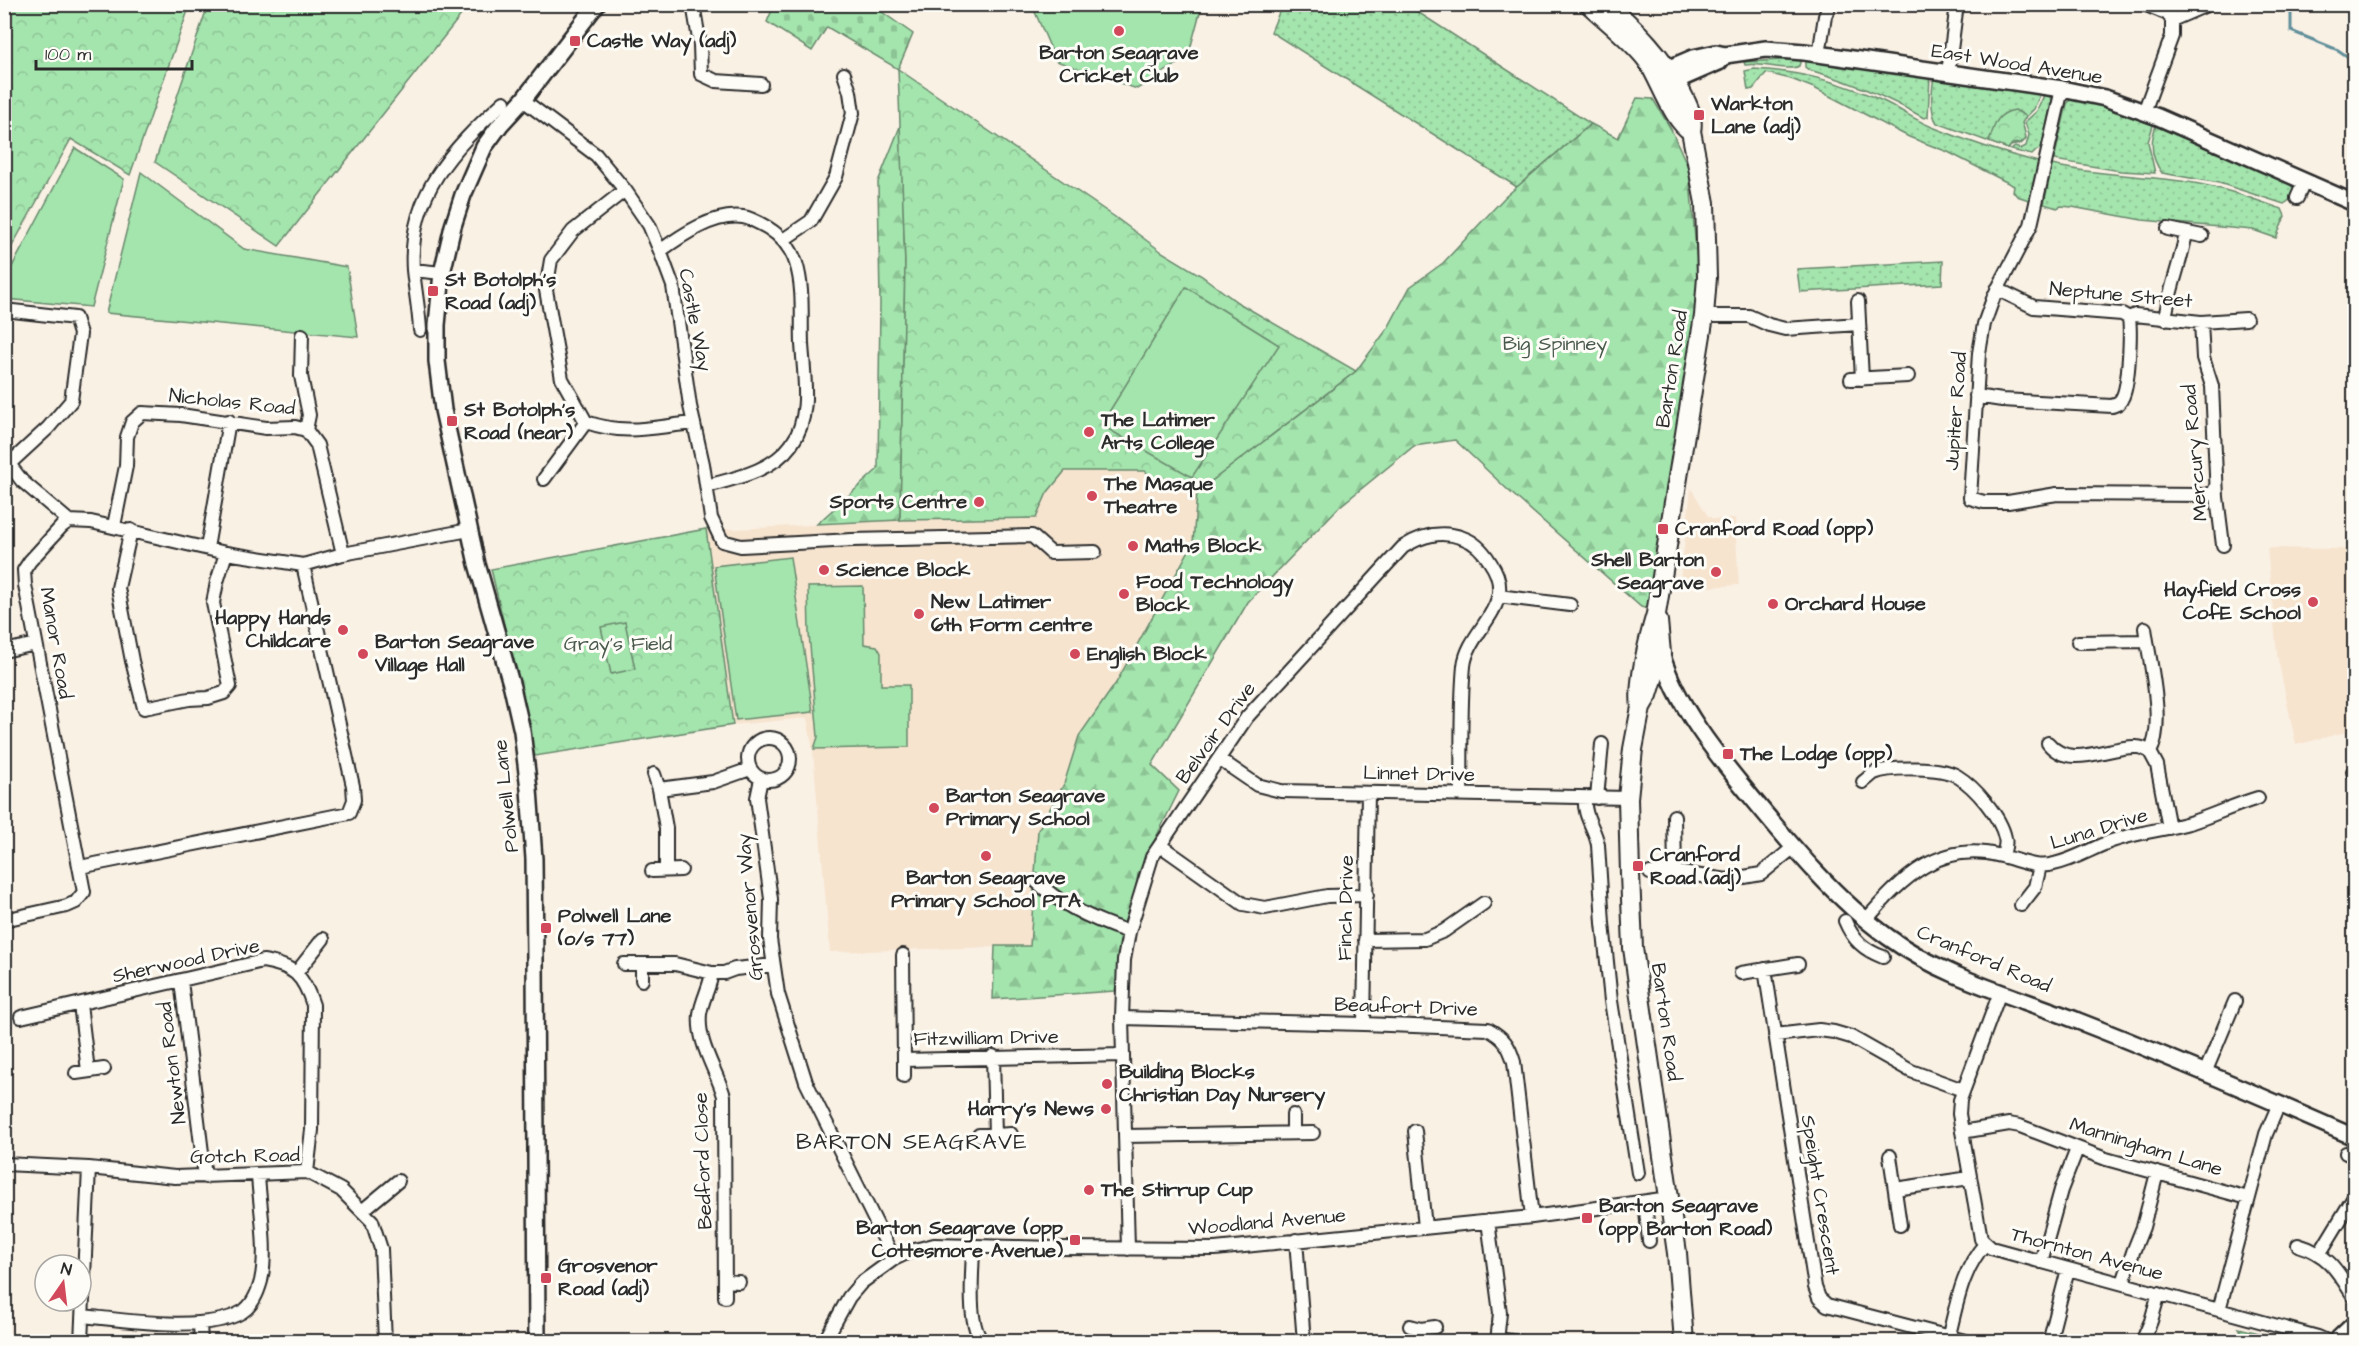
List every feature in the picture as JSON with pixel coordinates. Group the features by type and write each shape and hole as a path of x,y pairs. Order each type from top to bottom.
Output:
{"main road":[{"name":"Barton Road","path":"1589,4 1666,78"},
{"name":"Barton Road","path":"1607,4 1644,38 1666,78 1681,126 1690,131 1705,203 1707,277 1704,316 1656,614 1649,638 1657,664 1639,697 1641,707 1632,749 1628,798 1633,948 1669,1198 1682,1302 1684,1341"}],"street":[{"name":"Polwell Lane","path":"537,1341 535,927 529,789 522,731 501,640 484,591 443,410 437,361 437,325 442,273 446,257 463,195 484,147 597,4"},
{"path":"693,4 700,45 700,74 716,81 761,84"},
{"path":"1819,55 1823,23 1830,4"},
{"path":"1948,73 1957,4"},
{"path":"2144,4 2168,14 2172,20 2172,36 2144,112"},
{"path":"2172,20 2209,4"},
{"name":"East Wood Avenue","path":"1666,78 1719,62 1725,55 1766,50 1819,55 2062,89 2105,98 2144,112 2355,203"},
{"path":"783,240 811,221 836,177 853,113 844,74"},
{"name":"Jupiter Road","path":"2062,89 2031,225 1997,289 1984,324 1979,353 1970,498 1984,502 2008,502 2056,494 2205,495 2214,492 2216,486"},
{"name":"Castle Way","path":"523,100 596,155 625,190 649,225 673,286 694,423 715,529 722,541 741,546 852,540 1032,536 1051,553 1095,552"},
{"path":"420,330 413,270 413,245 418,214 431,184 451,153 504,102"},
{"path":"468,136 484,147"},
{"path":"2297,198 2304,182"},
{"path":"625,190 573,231 551,260 546,290 562,379 586,422 605,429 633,431 694,423"},
{"path":"660,251 679,237 707,224 717,220 743,217 779,234 795,262 801,285 805,400 801,428 790,447 774,462 746,475 707,486"},
{"path":"2168,229 2202,236"},
{"path":"2165,319 2168,298 2180,263 2186,233"},
{"path":"413,270 442,273"},
{"name":"Neptune Street","path":"1997,289 2034,307 2122,314 2129,318 2135,315 2201,322 2246,319"},
{"path":"1858,301 1856,379 1908,376"},
{"path":"4,310 75,318 80,334 71,401 55,421 7,464 22,481 69,521 114,526 226,553 303,565 343,554 469,530"},
{"path":"1704,316 1749,316 1785,329 1859,324"},
{"path":"1976,396 2057,404 2112,406 2119,404 2124,396 2126,382 2129,318"},
{"name":"Mercury Road","path":"2201,322 2204,358 2212,386 2216,486 2223,546"},
{"path":"302,335 301,376 309,416 306,430"},
{"name":"Nicholas Road","path":"114,526 126,466 127,437 132,422 142,413 182,415 266,428 295,427 306,430 317,445 343,554"},
{"path":"207,548 229,421"},
{"path":"544,479 586,422"},
{"name":"Manor Road","path":"5,916 67,906 76,902 84,892 24,585 24,570 30,561 69,521"},
{"path":"131,530 118,588 144,708 189,699 208,698 224,693 230,686 213,603 226,553"},
{"name":"Belvoir Drive","path":"1128,1249 1122,1018 1124,960 1129,932 1152,858 1247,717 1403,548 1416,539 1431,534 1448,534 1467,539 1476,545 1492,564 1497,574 1498,596"},
{"path":"80,867 349,813 354,800 352,786 303,565"},
{"path":"1461,795 1464,663 1475,639 1490,618 1498,596 1570,605"},
{"path":"2145,627 2158,725 2155,744 2150,752"},
{"path":"2078,642 2147,641"},
{"path":"4,651 36,644"},
{"name":"Cranford Road","path":"1657,664 1703,736 1794,847 1869,923 1907,950 1939,967 2112,1034 2355,1137"},
{"path":"771,738 779,740 786,746 791,757 787,771 776,780 761,779 750,769 748,756 760,740 771,738"},
{"path":"2048,743 2053,749 2068,756 2138,747 2150,752 2157,765 2169,828"},
{"path":"1602,744 1591,798 1584,811 1596,835 1598,845 1611,1001 1638,1173"},
{"name":"Linnet Drive","path":"1219,759 1244,778 1268,789 1628,798"},
{"path":"658,789 713,782 750,769"},
{"path":"1863,782 1875,773 1894,770 1937,770 1956,775 1985,801 1994,814 2005,836 2003,856"},
{"path":"654,774 666,828 666,870"},
{"name":"Grosvenor Way","path":"761,779 757,798 771,899 770,939 778,994 806,1082 894,1259"},
{"name":"Finch Drive","path":"1364,1024 1368,793"},
{"name":"Luna Drive","path":"1859,944 1869,923 1902,881 1940,857 1986,852 2025,864 2053,865 2111,842 2169,828 2258,798"},
{"path":"1674,816 1675,872"},
{"path":"1161,846 1243,904 1265,909 1327,896 1367,895"},
{"path":"1650,873 1675,872 1727,880 1761,874 1794,847"},
{"path":"2021,905 2035,887 2040,866"},
{"path":"652,871 681,870"},
{"path":"1036,881 1057,899 1101,923 1129,932"},
{"path":"1365,940 1425,939 1444,931 1484,903"},
{"path":"1845,921 1852,937 1859,944 1883,957"},
{"path":"307,1172 312,1130 313,1005 308,988 297,972 323,939"},
{"name":"Fitzwilliam Drive","path":"903,955 909,969 904,1060 993,1056 1123,1055"},
{"name":"Sherwood Drive","path":"21,1017 263,961 280,963 297,972"},
{"path":"624,964 675,964 712,973 773,965"},
{"path":"642,964 642,980"},
{"path":"1741,973 1798,964"},
{"name":"Speight Crescent","path":"1765,969 1818,1298 1827,1305 1969,1341"},
{"name":"Bedford Close","path":"712,973 700,1015 700,1034 724,1096 725,1297"},
{"name":"Newton Road","path":"182,981 205,1177"},
{"name":"Thornton Avenue","path":"2000,992 1963,1090 1959,1114 1980,1233 1985,1244 1991,1248 2329,1341"},
{"path":"2205,1073 2235,1001"},
{"path":"80,1004 82,1072 104,1069"},
{"name":"Beaufort Drive","path":"1122,1018 1488,1029 1502,1037 1510,1047 1514,1062 1532,1216"},
{"path":"1775,1035 1819,1030 1834,1032 1851,1037 1911,1071 1963,1090"},
{"path":"993,1056 995,1135"},
{"path":"904,1060 904,1076"},
{"path":"2219,1310 2266,1134 2279,1104"},
{"path":"1293,1115 1293,1133"},
{"name":"Manningham Lane","path":"1962,1132 2009,1124 2020,1126 2077,1149 2248,1197"},
{"path":"1414,1131 1425,1227"},
{"path":"1125,1136 1313,1133"},
{"path":"980,1135 1011,1134"},
{"path":"2041,1262 2061,1190 2077,1149"},
{"path":"1890,1156 1900,1225"},
{"name":"Gotch Road","path":"4,1164 88,1168 175,1177 258,1176 307,1172 342,1190 372,1221 381,1250 385,1341"},
{"path":"81,1341 88,1168"},
{"path":"2123,1284 2133,1251 2144,1227 2157,1173"},
{"path":"82,1316 200,1323 243,1311 254,1299 264,1265 258,1176"},
{"path":"1895,1189 1970,1178"},
{"path":"362,1211 398,1181"},
{"path":"2320,1253 2355,1197"},
{"name":"Woodland Avenue","path":"824,1341 855,1290 878,1269 911,1251 934,1245 1215,1249 1488,1221 1669,1198"},
{"path":"1645,1202 1649,1240"},
{"path":"1488,1221 1500,1313 1497,1340 1519,1341"},
{"path":"1296,1240 1304,1341"},
{"path":"1949,1335 1963,1280 1970,1264 1985,1244"},
{"path":"2298,1245 2320,1253 2334,1267 2355,1297"},
{"path":"973,1246 973,1323 978,1337 983,1341"},
{"path":"2051,1335 2068,1269"},
{"path":"725,1281 739,1282"},
{"path":"2142,1341 2151,1321 2159,1293"},
{"path":"200,1323 201,1341"},
{"path":"2335,1341 2355,1324"},
{"path":"1417,1332 1435,1327"}],"shaded area":[{"name":"The Latimer Arts College","path":"898,69 1237,302 1356,371 1197,492 1193,543 1116,683 1079,736 1064,784 1038,830 1030,946 830,952 813,752 807,718 733,725 706,529 900,520 905,269"},
{"path":"1691,488 1708,516 1714,519 1735,518 1739,585 1679,589"},
{"name":"Hayfield Cross CofE School","path":"2267,548 2354,549 2354,730 2296,745 2277,655"}],"green space":[{"path":"5,4 190,5 130,175 71,139 5,259"},
{"path":"208,4 469,5 279,246 155,162"},
{"path":"770,5 872,5 913,34 898,69 827,27 812,51 767,22 772,10"},
{"name":"Barton Seagrave Cricket Club","path":"1032,5 1202,5 1188,57 1137,89 1056,61"},
{"path":"1282,5 1407,5 1591,124 1517,187 1271,32"},
{"path":"1801,59 1799,66 1794,68 1745,65 1744,62"},
{"path":"1805,59 1930,76 1928,117 1924,118 1854,84 1809,70 1805,67"},
{"path":"898,69 1237,302 1356,371 1197,492 1156,481 1145,471 1065,471 1047,493 1036,518 900,520 905,262"},
{"path":"1754,69 1804,75 1852,88 1945,132 1998,151 2038,162 2029,200 2017,196 2013,191 2014,186 1948,152 1909,137 1814,88 1766,73 1753,89 1748,90 1745,71"},
{"path":"1934,76 2041,92 2034,109 2022,121 2026,139 2021,144 2010,146 2009,149 1937,123 1932,107"},
{"path":"2044,95 2049,96 2052,100 2041,149 2032,155 2011,150 2015,147 2020,149 2026,146 2029,135 2025,122 2037,111"},
{"name":"Big Spinney","path":"1637,98 1653,99 1671,129 1689,169 1699,284 1692,363 1649,609 1641,607 1509,491 1455,440 1414,446 1339,507 1248,602 1152,765 1179,791 1138,874 1129,932 1123,938 1115,991 993,999 995,946 1030,946 1038,830 1064,784 1079,736 1116,683 1193,543 1197,492 1356,371 1388,328 1410,287 1443,263 1505,197 1591,124 1618,138"},
{"path":"2081,98 2154,122 2148,142 2155,173 2121,171 2054,160 2067,104 2070,100 2080,101"},
{"path":"2015,110 2026,116 2022,123 2026,139 2012,144 2008,149 1989,142 1994,126 2000,117"},
{"path":"2157,123 2289,181 2294,197 2284,204 2219,183 2162,173 2155,161 2152,148"},
{"path":"901,124 905,269 900,520 817,524 878,469 880,303 878,182"},
{"path":"75,148 124,179 91,307 5,299 5,280"},
{"path":"2052,165 2205,185 2282,209 2285,216 2276,238 2253,230 2142,220 2072,207 2057,208 2044,204"},
{"path":"141,172 244,249 347,267 358,337 106,313"},
{"path":"1943,261 1942,284 1800,292 1797,269"},
{"path":"1186,287 1279,345 1192,477 1101,425"},
{"name":"Gray's Field","path":"706,529 733,725 535,756 491,569"},
{"path":"790,557 813,712 736,720 714,566"},
{"path":"863,586 864,644 877,646 881,653 881,685 909,685 909,747 814,749 818,737 809,634 808,587"},
{"path":"625,622 635,669 611,674 601,627"},
{"path":"2239,1328 2291,1341 2247,1341"}],"waterway":[{"path":"2291,4 2291,31 2338,50 2354,61"}],"place":[{"name":"Barton Seagrave Cricket Club","path":"1119,31"},
{"name":"Castle Way (adj)","path":"575,41"},
{"name":"Warkton Lane (adj)","path":"1699,115"},
{"name":"St Botolph's Road (adj)","path":"433,291"},
{"name":"St Botolph's Road (near)","path":"452,421"},
{"name":"The Latimer Arts College","path":"1089,432"},
{"name":"The Masque Theatre","path":"1092,496"},
{"name":"Sports Centre","path":"979,502"},
{"name":"Cranford Road (opp)","path":"1663,529"},
{"name":"Maths Block","path":"1133,546"},
{"name":"Science Block","path":"824,570"},
{"name":"Shell Barton Seagrave","path":"1716,572"},
{"name":"Food Technology Block","path":"1124,594"},
{"name":"Hayfield Cross CofE School","path":"2313,602"},
{"name":"Orchard House","path":"1773,604"},
{"name":"New Latimer 6th Form centre","path":"919,614"},
{"name":"Happy Hands Childcare","path":"343,630"},
{"name":"Barton Seagrave Village Hall","path":"363,654"},
{"name":"English Block","path":"1075,654"},
{"name":"The Lodge (opp)","path":"1728,754"},
{"name":"Barton Seagrave Primary School","path":"934,808"},
{"name":"Barton Seagrave Primary School PTA","path":"986,856"},
{"name":"Cranford Road (adj)","path":"1638,866"},
{"name":"Polwell Lane (o/s 77)","path":"546,928"},
{"name":"Building Blocks Christian Day Nursery","path":"1107,1084"},
{"name":"Harry's News","path":"1106,1109"},
{"name":"The Stirrup Cup","path":"1089,1190"},
{"name":"Barton Seagrave (opp Barton Road)","path":"1587,1218"},
{"name":"Barton Seagrave (opp Cottesmore Avenue)","path":"1075,1240"},
{"name":"Grosvenor Road (adj)","path":"546,1278"}],"district":[{"name":"BARTON SEAGRAVE","path":"912,1142"}]}
